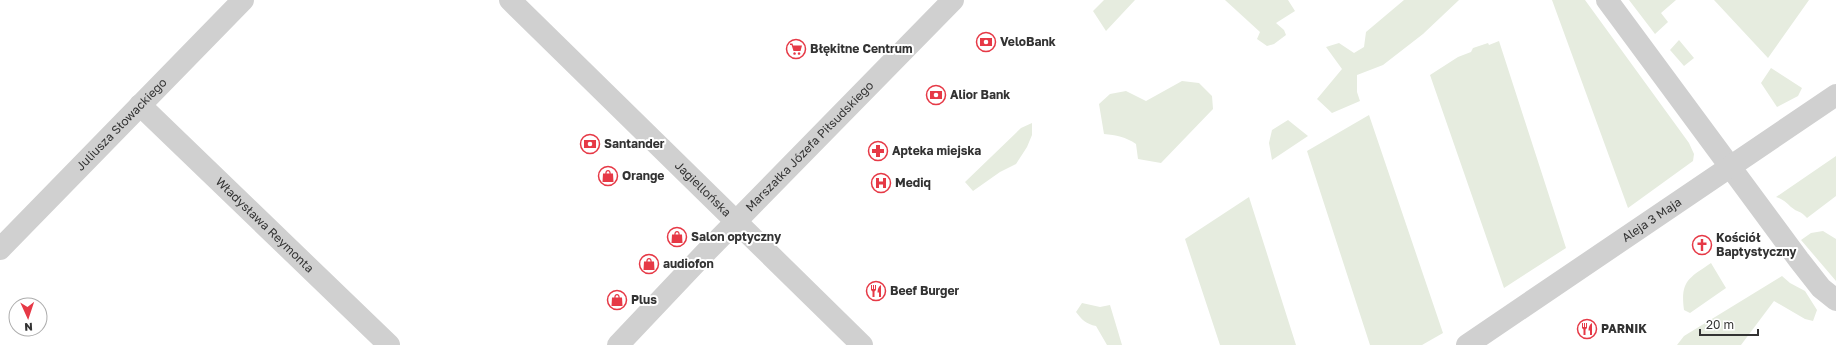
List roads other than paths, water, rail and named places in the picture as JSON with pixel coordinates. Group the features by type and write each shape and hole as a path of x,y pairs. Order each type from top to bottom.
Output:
{"street":[{"name":"Juliusza Słowackiego","path":"0,249 243,0"},
{"name":"Jagiellońska","path":"510,0 862,345"},
{"name":"Marszałka Józefa Piłsudskiego","path":"618,345 953,0"},
{"path":"1608,0 1821,288 1836,300"},
{"name":"Aleja 3 Maja","path":"1467,345 1836,95"},
{"name":"Władysława Reymonta","path":"140,105 389,345"}],"place":[{"name":"VeloBank","path":"986,42"},
{"name":"Błękitne Centrum","path":"796,49"},
{"name":"Alior Bank","path":"936,95"},
{"name":"Santander","path":"590,144"},
{"name":"Apteka miejska","path":"878,151"},
{"name":"Orange","path":"608,176"},
{"name":"Mediq","path":"881,183"},
{"name":"Salon optyczny","path":"677,237"},
{"name":"Kościół Baptystyczny","path":"1702,245"},
{"name":"audiofon","path":"649,264"},
{"name":"Beef Burger","path":"876,291"},
{"name":"Plus","path":"617,300"},
{"name":"PARNIK","path":"1587,329"}]}
